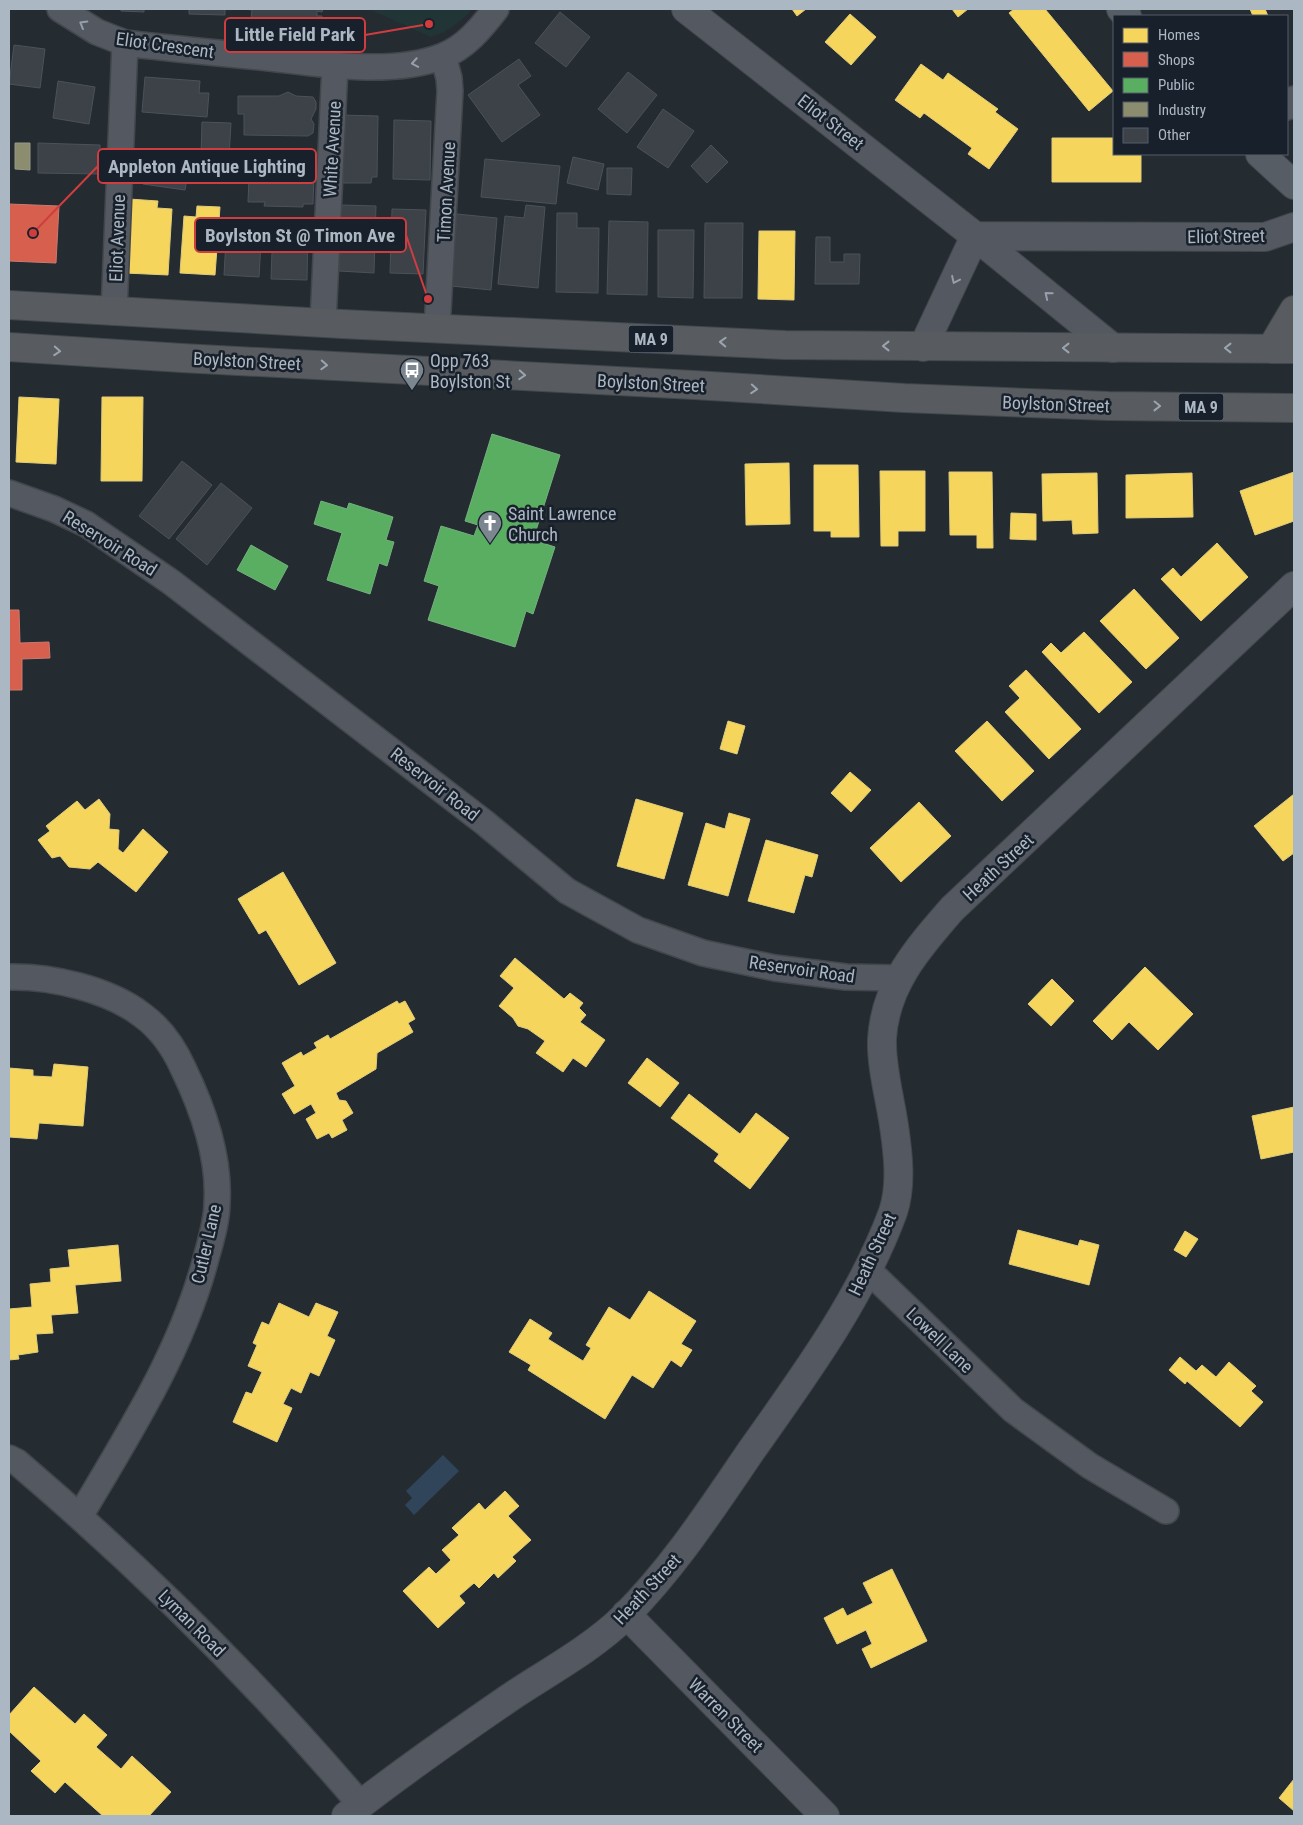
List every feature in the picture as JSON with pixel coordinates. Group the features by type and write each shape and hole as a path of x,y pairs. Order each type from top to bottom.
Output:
{"highway":[{"name":"MA 9","path":"9,305 323,323 739,343 923,347 1283,349"},
{"path":"1283,349 1294,310"},
{"name":"Boylston Street","path":"9,347 173,358 694,385 896,398 1108,406 1294,408"}],"main road":[{"path":"1261,155 1294,185"}],"street":[{"name":"Eliot Crescent","path":"60,9 97,32 125,43 335,65 388,66 421,62 457,49 470,39 496,9"},
{"name":"Eliot Street","path":"686,9 976,236 1113,348"},
{"name":"Eliot Avenue","path":"114,312 125,43"},
{"name":"Timon Avenue","path":"437,328 450,91 449,78 442,56"},
{"name":"White Avenue","path":"323,323 335,65"},
{"name":"Eliot Street","path":"976,236 1265,237 1294,227"},
{"path":"923,347 976,236"},
{"name":"Reservoir Road","path":"9,493 54,509 86,524 171,582 486,823 567,891 638,930 703,953 775,968 846,977 899,978"},
{"name":"Heath Street","path":"353,1810 476,1720 595,1640 626,1614 673,1563 818,1356 868,1270 894,1207 898,1174 896,1140 882,1040 888,1005 899,978 921,944 952,909 1294,586"},
{"name":"Cutler Lane","path":"9,977 37,978 76,986 105,995 142,1015 174,1050 191,1084 199,1102 208,1132 216,1172 218,1203 212,1236 191,1307 150,1397 80,1516"},
{"name":"Lowell Lane","path":"868,1270 1013,1410 1090,1466 1166,1511"},
{"name":"Lyman Road","path":"9,1458 17,1462 80,1516 200,1629 315,1751 353,1810"},
{"name":"Warren Street","path":"626,1614 825,1816"}],"green space":[{"path":"369,9 472,9 454,26 431,37"}],"water":[{"path":"443,1455 459,1471 414,1515 405,1505 412,1498 406,1491"}],"building: Homes":[{"path":"792,9 806,9 797,16"},
{"path":"952,9 968,9 958,17"},
{"path":"1014,9 1045,9 1113,91 1089,111 1009,13"},
{"path":"1250,9 1265,9 1268,15 1253,15"},
{"path":"850,14 876,37 851,65 825,42"},
{"path":"921,64 943,80 948,73 998,109 995,112 1018,129 989,169 968,154 972,148 924,113 920,118 895,100"},
{"path":"1052,138 1113,138 1113,155 1141,155 1141,182 1052,182"},
{"path":"129,199 158,201 157,208 172,209 168,275 125,273"},
{"path":"197,206 220,207 215,275 180,273 184,216 196,217"},
{"path":"759,231 795,231 794,300 758,299"},
{"path":"19,397 59,399 56,464 16,462"},
{"path":"102,397 143,397 142,481 101,481"},
{"path":"789,463 790,524 746,525 745,464"},
{"path":"814,465 858,465 859,537 831,537 831,531 814,531"},
{"path":"880,471 925,471 925,531 898,531 898,546 881,546"},
{"path":"949,472 992,472 993,548 977,548 977,535 950,535"},
{"path":"1294,472 1294,521 1255,535 1240,491"},
{"path":"1097,473 1098,533 1073,534 1072,520 1043,521 1042,474"},
{"path":"1192,473 1193,517 1126,518 1126,475"},
{"path":"1011,513 1036,514 1036,540 1010,539"},
{"path":"1217,543 1248,577 1201,621 1161,579 1173,568 1181,577"},
{"path":"1134,589 1179,638 1146,669 1100,621"},
{"path":"1084,632 1132,682 1099,713 1042,652 1051,643 1061,653"},
{"path":"1026,670 1081,729 1049,759 1005,712 1020,698 1009,686"},
{"path":"728,721 745,726 737,754 720,749"},
{"path":"987,721 1034,771 1002,801 955,751"},
{"path":"850,772 871,790 851,812 831,793"},
{"path":"1294,794 1294,853 1283,861 1254,826"},
{"path":"99,799 110,814 109,829 119,830 118,849 123,853 143,829 168,852 136,892 98,862 90,869 69,867 60,856 52,858 38,840 50,831 46,826 77,801 85,810"},
{"path":"636,799 683,813 664,879 617,866"},
{"path":"919,802 951,836 901,882 870,848"},
{"path":"729,813 750,819 728,896 688,885 706,823 725,829"},
{"path":"766,840 818,855 812,877 805,875 794,913 748,901"},
{"path":"283,872 336,963 299,985 266,930 259,934 238,899"},
{"path":"515,958 564,999 570,993 583,1003 579,1008 586,1015 580,1022 605,1040 586,1067 573,1058 563,1072 536,1053 545,1041 528,1029 518,1026 513,1018 499,1006 514,988 500,976"},
{"path":"1145,967 1193,1014 1158,1050 1129,1022 1112,1040 1093,1021"},
{"path":"1052,979 1074,1001 1051,1026 1028,1004"},
{"path":"397,1001 399,1004 405,1001 415,1019 408,1023 413,1032 377,1053 376,1069 336,1093 339,1100 346,1101 353,1113 342,1120 347,1130 332,1138 329,1133 317,1139 306,1119 316,1113 311,1104 294,1114 282,1094 295,1086 282,1063 301,1052 303,1056 317,1048 314,1043 328,1035 330,1039"},
{"path":"647,1058 679,1083 660,1107 628,1083"},
{"path":"54,1064 88,1067 83,1126 39,1123 37,1139 9,1137 9,1068 33,1070 33,1076 52,1077"},
{"path":"689,1094 740,1134 756,1113 789,1138 750,1189 714,1161 719,1154 671,1118"},
{"path":"1294,1107 1294,1152 1261,1159 1252,1116"},
{"path":"1018,1230 1078,1246 1080,1240 1099,1245 1089,1285 1009,1264"},
{"path":"1185,1231 1198,1239 1186,1257 1174,1250"},
{"path":"118,1245 121,1281 75,1285 78,1313 51,1315 53,1333 36,1334 38,1352 18,1355 19,1359 9,1360 9,1309 32,1307 30,1284 51,1282 50,1269 70,1267 68,1250"},
{"path":"649,1291 696,1321 681,1344 692,1350 681,1367 671,1360 653,1388 632,1375 605,1419 528,1370 531,1365 509,1352 530,1319 552,1333 548,1339 583,1361 591,1348 586,1345 609,1307 630,1320"},
{"path":"279,1303 309,1317 316,1303 338,1312 327,1336 335,1340 319,1376 310,1372 301,1393 291,1388 283,1404 292,1408 277,1442 233,1422 246,1392 252,1394 262,1372 248,1366 257,1345 253,1343 262,1322 269,1325"},
{"path":"1180,1357 1196,1371 1202,1365 1216,1377 1229,1362 1256,1386 1251,1391 1263,1402 1240,1427 1187,1381 1185,1384 1169,1370"},
{"path":"505,1491 519,1506 508,1516 531,1540 512,1557 516,1561 498,1578 494,1573 479,1588 474,1583 459,1596 465,1603 438,1628 403,1591 429,1567 436,1574 451,1560 442,1550 459,1535 452,1528 479,1503 485,1510"},
{"path":"892,1569 927,1641 871,1668 862,1649 872,1644 866,1630 837,1644 824,1618 843,1608 847,1616 873,1603 863,1583"},
{"path":"34,1687 75,1724 84,1714 107,1735 96,1747 121,1769 132,1756 171,1792 149,1816 103,1816 65,1782 55,1793 31,1771 41,1761 9,1731 9,1715"},
{"path":"1294,1779 1294,1811 1279,1798"}],"building: Shops":[{"path":"9,204 59,206 56,263 9,261"},
{"path":"9,610 19,610 20,643 49,642 50,658 22,659 22,690 9,690"}],"building: Public":[{"name":"Saint Lawrence Church","path":"492,434 560,455 533,540 555,547 533,614 526,611 515,647 428,620 439,586 424,581 441,526 474,536 478,525 465,521"},
{"path":"321,501 347,509 349,503 393,517 386,540 394,542 387,566 379,563 370,594 327,580 342,533 314,524"},
{"path":"251,545 288,566 275,590 237,570"}],"building: Industry":[{"path":"15,143 30,143 30,170 15,169"}],"building: Other":[{"path":"121,9 144,9 144,12 121,11"},
{"path":"189,9 225,9 225,15 189,14"},
{"path":"244,9 323,9 322,12 317,11 317,16 322,16 321,33 250,27 252,10"},
{"path":"560,12 590,37 566,67 535,43"},
{"path":"14,45 45,49 40,88 9,84"},
{"path":"519,59 531,76 518,85 540,115 502,142 468,95"},
{"path":"628,72 657,95 627,133 598,109"},
{"path":"145,77 200,81 199,93 209,93 207,117 142,112"},
{"path":"58,81 95,87 89,124 53,118"},
{"path":"288,92 296,96 313,97 316,102 316,109 311,119 314,124 313,133 308,136 244,135 244,114 238,114 238,96 279,96"},
{"path":"663,109 694,131 668,168 637,147"},
{"path":"340,115 378,116 377,177 372,177 371,183 343,183 343,176 338,176"},
{"path":"394,120 431,121 430,180 393,179"},
{"path":"202,122 231,123 229,157 201,156"},
{"path":"38,143 100,145 100,174 38,173"},
{"path":"711,145 728,162 707,183 691,166"},
{"path":"250,153 307,155 307,175 314,175 313,204 303,204 303,207 264,206 265,202 248,202"},
{"path":"148,154 190,161 185,190 143,184"},
{"path":"573,157 604,164 598,190 567,183"},
{"path":"485,159 560,166 556,204 481,197"},
{"path":"607,168 632,168 631,195 607,194"},
{"path":"342,205 376,206 374,273 339,271"},
{"path":"526,205 545,207 538,288 498,284 505,216 524,218"},
{"path":"392,209 426,210 423,274 390,273"},
{"path":"557,213 577,213 577,228 599,228 598,293 556,292"},
{"path":"457,214 497,218 491,290 451,286"},
{"path":"609,221 648,222 647,295 607,294"},
{"path":"227,222 262,224 259,277 224,275"},
{"path":"705,223 743,223 742,298 704,298"},
{"path":"273,224 308,225 307,280 271,279"},
{"path":"658,230 694,230 693,298 658,297"},
{"path":"816,237 830,237 830,262 844,262 844,254 860,254 859,284 815,284"},
{"path":"182,461 212,485 169,539 139,516"},
{"path":"221,483 252,508 207,565 176,539"}],"place":[{"name":"Little Field Park","path":"429,24"},
{"name":"Appleton Antique Lighting","path":"33,233"},
{"name":"Boylston St @ Timon Ave","path":"428,299"},
{"name":"Opp 763 Boylston St","path":"412,391"},
{"name":"Saint Lawrence Church","path":"490,544"}]}
